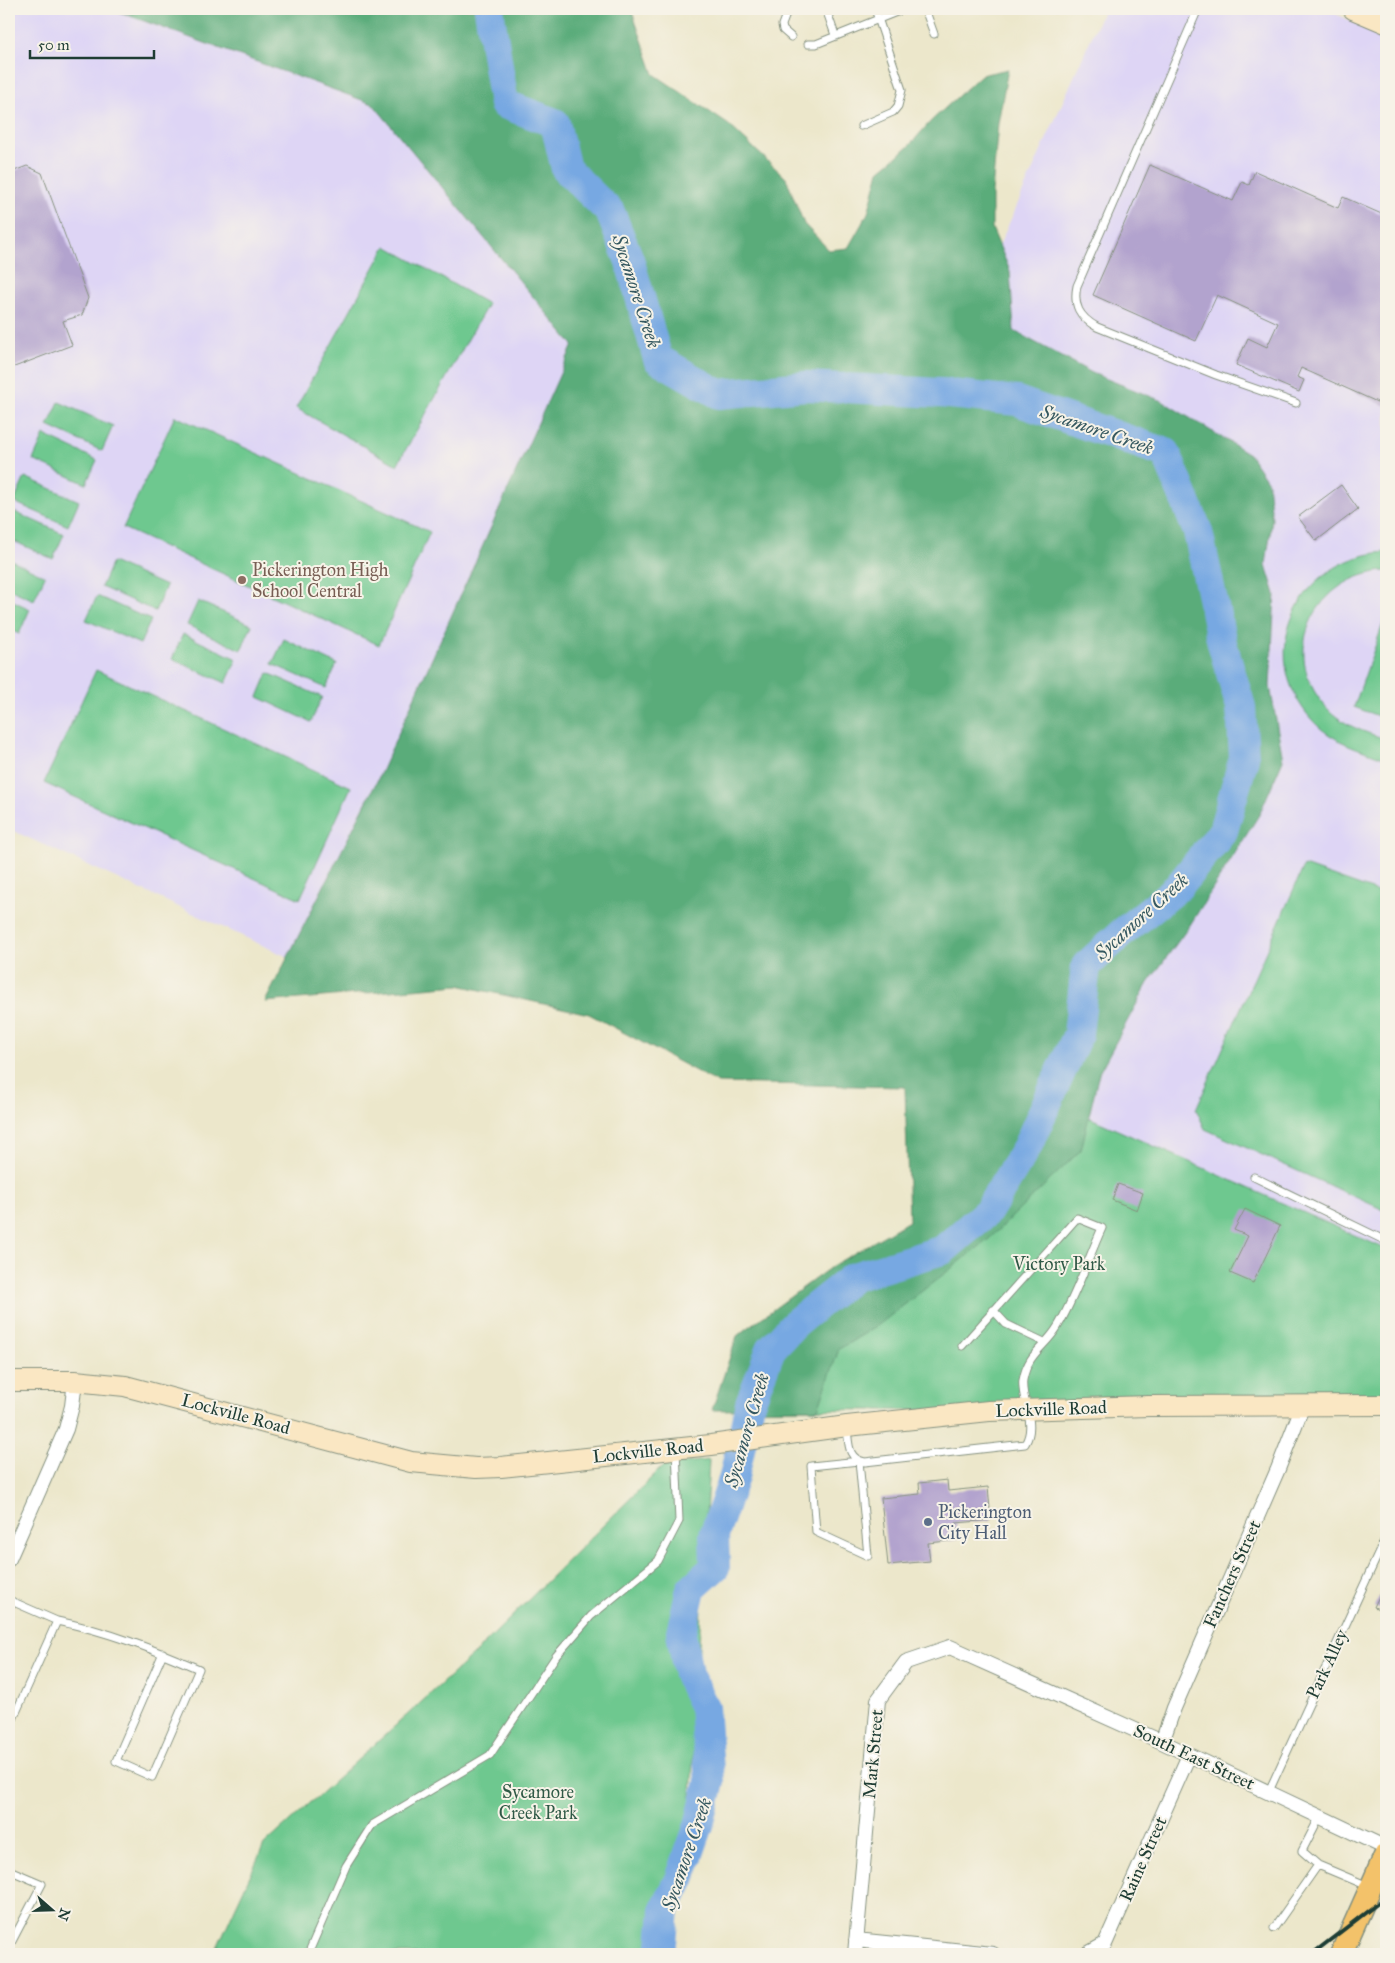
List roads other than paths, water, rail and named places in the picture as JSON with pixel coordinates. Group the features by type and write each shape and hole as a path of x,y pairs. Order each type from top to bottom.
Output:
{"main road":[{"path":"1353,9 1386,23"},
{"name":"Lockville Road","path":"9,1381 75,1381 126,1386 427,1465 501,1467 790,1436 847,1426 940,1415 1149,1406 1386,1405"},
{"path":"1341,1954 1386,1853"}],"street":[{"path":"9,1559 66,1429 72,1406 75,1381"},
{"name":"Fanchers Street","path":"1162,1742 1174,1708 1274,1478 1303,1406"},
{"name":"Mark Street","path":"856,1947 878,1700 906,1662 950,1647 999,1670"},
{"name":"South East Street","path":"999,1670 1269,1791 1386,1848"},
{"name":"Raine Street","path":"1087,1954 1105,1944 1189,1755"},
{"path":"856,1947 993,1954"}],"lane":[{"path":"788,9 782,30 791,37"},
{"path":"826,9 835,35"},
{"path":"861,126 893,112 898,106 902,90 875,9"},
{"path":"808,44 816,44 904,9"},
{"path":"925,9 934,34"},
{"path":"1198,9 1077,286 1075,297 1078,310 1086,321 1097,327 1216,375 1296,403"},
{"path":"1254,1177 1386,1241"},
{"path":"859,1461 868,1556 816,1532 811,1466 859,1461 1020,1446 1025,1444 1028,1439 1028,1410 1023,1381 1033,1353 1058,1327 1102,1228 1077,1218 962,1346"},
{"path":"994,1310 1006,1324 1044,1342"},
{"path":"847,1426 850,1451 854,1458 859,1461"},
{"path":"308,1954 346,1866 372,1825 490,1755 556,1656 591,1616 658,1561 679,1521 676,1448"},
{"name":"Park Alley","path":"1269,1791 1384,1549 1386,1537"},
{"path":"9,1600 58,1621 89,1628 163,1653 199,1669 152,1777 116,1761 163,1653"},
{"path":"9,1728 58,1621"},
{"path":"1320,1816 1302,1852 1318,1865 1371,1887"},
{"path":"1274,1928 1318,1865"},
{"path":"9,1870 42,1884 9,1946"}],"waterway":[{"name":"Sycamore Creek","path":"489,9 504,104 555,123 566,169 610,212 629,259 658,359 719,394 806,386 940,393 1017,401 1166,453 1198,532 1222,643 1241,707 1244,758 1223,831 1178,887 1123,932 1086,966 1078,1034 1027,1147 988,1211 943,1250 853,1277 794,1324 771,1349 750,1403 734,1477 714,1535 715,1567 691,1589 681,1632 688,1674 704,1707 710,1782 699,1825 680,1879 665,1910 661,1954"}],"railway":[{"path":"1312,1954 1386,1897"}],"place":[{"name":"Pickerington High School Central","path":"242,580"},
{"name":"Pickerington City Hall","path":"928,1522"}],"park label":[{"name":"Victory Park","path":"1059,1264"},
{"name":"Sycamore Creek Park","path":"538,1802"}]}
